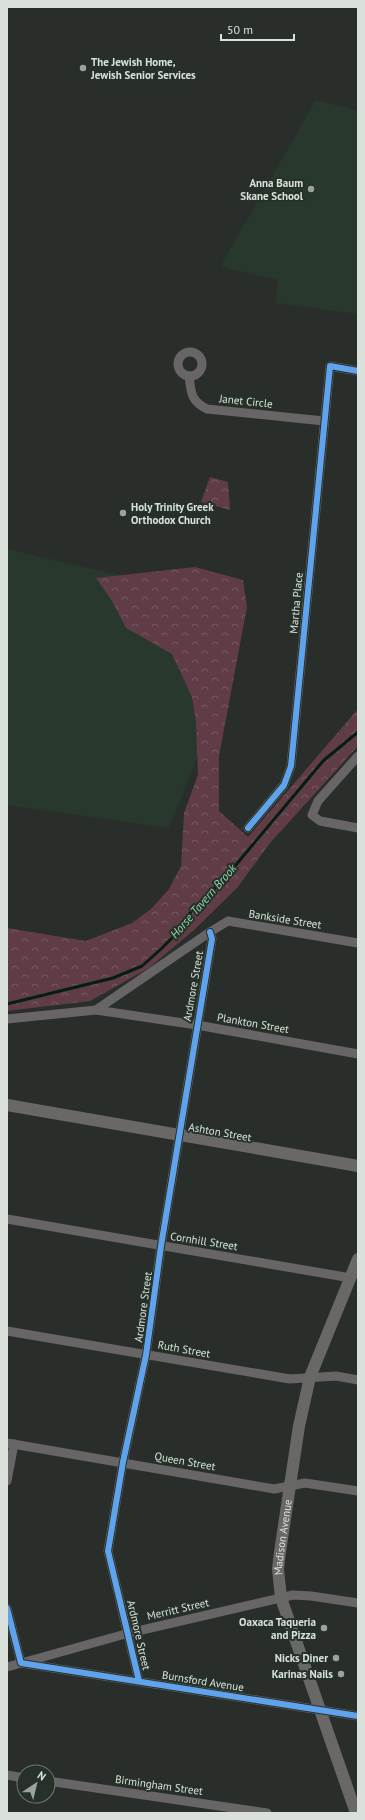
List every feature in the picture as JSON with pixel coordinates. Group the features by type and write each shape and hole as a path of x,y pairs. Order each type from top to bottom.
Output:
{"main road":[{"name":"Ashton Street","path":"7,1105 178,1136 358,1166"},
{"name":"Madison Avenue","path":"355,1267 310,1377 299,1426 289,1486 278,1570 281,1598 356,1813"}],"street":[{"name":"Martha Place","path":"248,828 284,785 291,766 330,366 358,371"},
{"name":"Janet Circle","path":"189,376 191,395 199,405 207,409 324,421"},
{"path":"358,756 318,801 312,815 320,821 358,828"},
{"name":"Bankside Street","path":"96,1010 210,932 228,922 358,943"},
{"name":"Ardmore Street","path":"140,1681 108,1551 123,1462 146,1355 178,1136 212,939 210,932"},
{"path":"7,1019 96,1010"},
{"name":"Plankton Street","path":"96,1010 196,1025 358,1054"},
{"name":"Cornhill Street","path":"7,1219 161,1246 355,1267"},
{"name":"Ruth Street","path":"7,1330 290,1379 336,1376 358,1380"},
{"path":"7,1481 11,1444"},
{"name":"Queen Street","path":"11,1444 274,1489 305,1483 358,1491"},
{"name":"Merritt Street","path":"7,1667 128,1633 281,1598 293,1596 312,1596 358,1603"},
{"path":"7,1608 21,1663"},
{"name":"Burnsford Avenue","path":"21,1663 358,1716"},
{"name":"Birmingham Street","path":"56,1782 267,1813"}],"shaded area":[{"name":"Anna Baum Skane School","path":"316,100 358,111 358,314 275,303 278,280 220,267"},
{"path":"7,549 233,602 218,706 169,828 7,805"}],"green space":[{"path":"210,477 228,482 230,510 201,502"},
{"path":"195,567 243,580 247,607 219,756 219,811 248,837 358,709 358,746 270,843 237,888 195,929 149,968 90,1001 7,1011 7,928 86,941 132,923 151,909 169,889 181,866 184,813 198,775 196,722 192,697 172,654 126,628 112,601 96,578"}],"waterway":[{"name":"Horse Tavern Brook","path":"7,1004 113,978 142,966 180,930 192,910 224,879 323,761 358,732"}],"cycle path":[{"path":"248,828 284,785 291,766 330,366 358,371"},
{"path":"139,1681 108,1551 123,1462 146,1355 161,1246 212,939 210,932"},
{"path":"7,1608 21,1663 358,1716"}],"place":[{"name":"The Jewish Home, Jewish Senior Services","path":"83,68"},
{"name":"Anna Baum Skane School","path":"311,189"},
{"name":"Holy Trinity Greek Orthodox Church","path":"123,513"},
{"name":"Oaxaca Taqueria and Pizza","path":"324,1628"},
{"name":"Nicks Diner","path":"336,1658"},
{"name":"Karinas Nails","path":"341,1674"}]}
